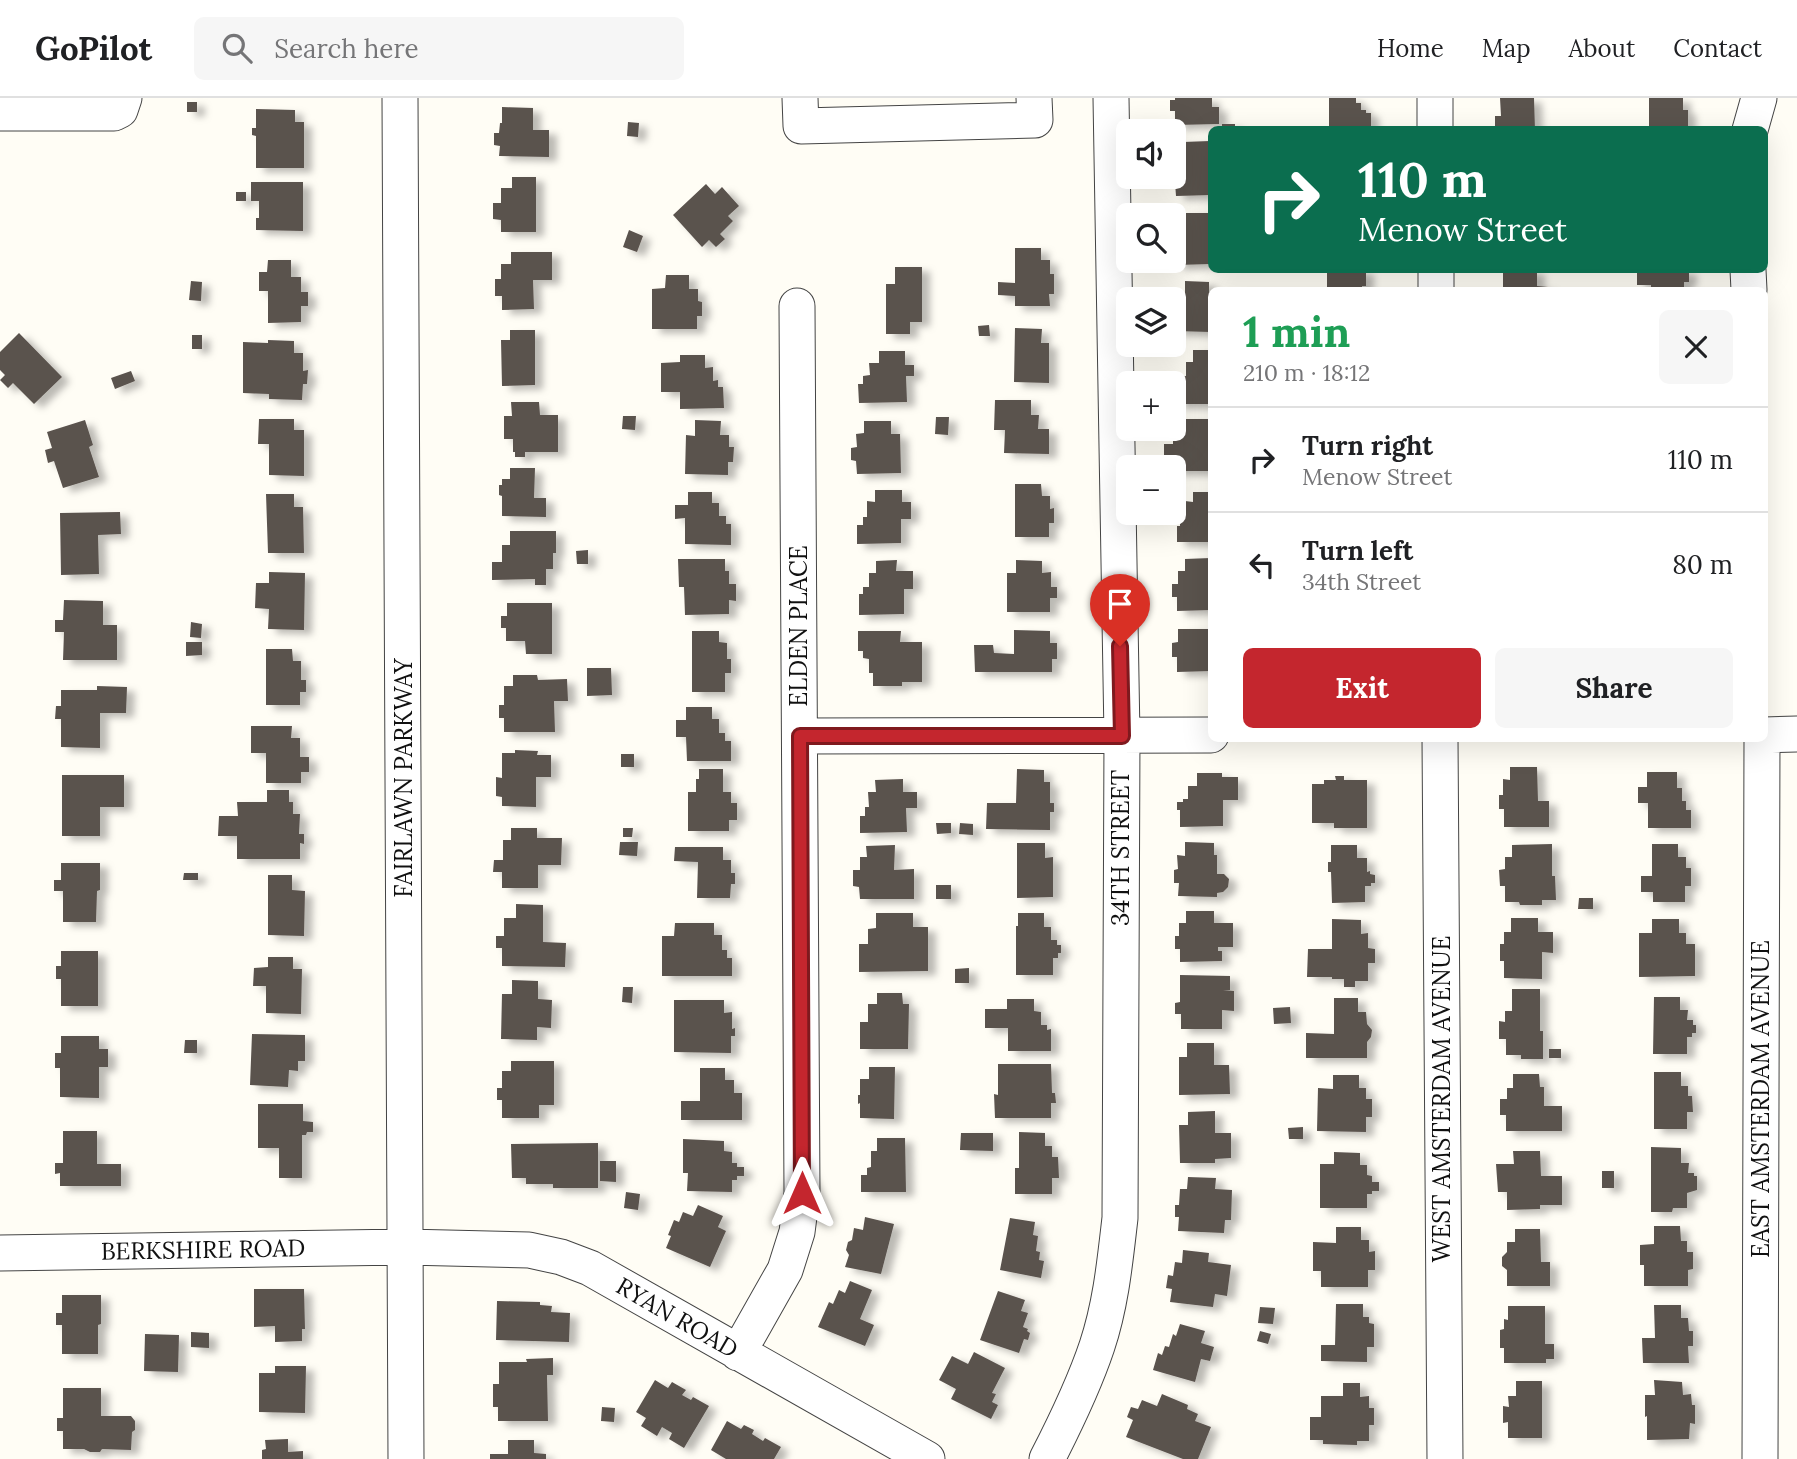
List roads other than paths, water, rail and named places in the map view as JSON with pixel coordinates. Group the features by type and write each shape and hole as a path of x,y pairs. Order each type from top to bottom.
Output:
{"street":[{"path":"0,113 114,113 120,110 124,98"},
{"name":"FAIRLAWN PARKWAY","path":"400,98 406,1459"},
{"path":"800,98 801,126 1035,120 1034,98"},
{"name":"34TH STREET","path":"1047,1459 1079,1395 1098,1343 1113,1281 1120,1218 1122,736 1111,98"},
{"path":"1435,98 1435,126"},
{"path":"1744,98 1745,126"},
{"path":"1751,126 1759,98"},
{"name":"ELDEN PLACE","path":"738,1353 785,1270 797,1232 802,1193 797,306"},
{"path":"1768,736 1797,734"},
{"path":"800,736 1208,735"},
{"name":"WEST AMSTERDAM AVENUE","path":"1440,742 1445,1459"},
{"name":"EAST AMSTERDAM AVENUE","path":"1760,1459 1763,742"},
{"name":"BERKSHIRE ROAD","path":"0,1253 406,1247"},
{"name":"RYAN ROAD","path":"406,1247 529,1250 561,1256 590,1268 927,1459"}]}
